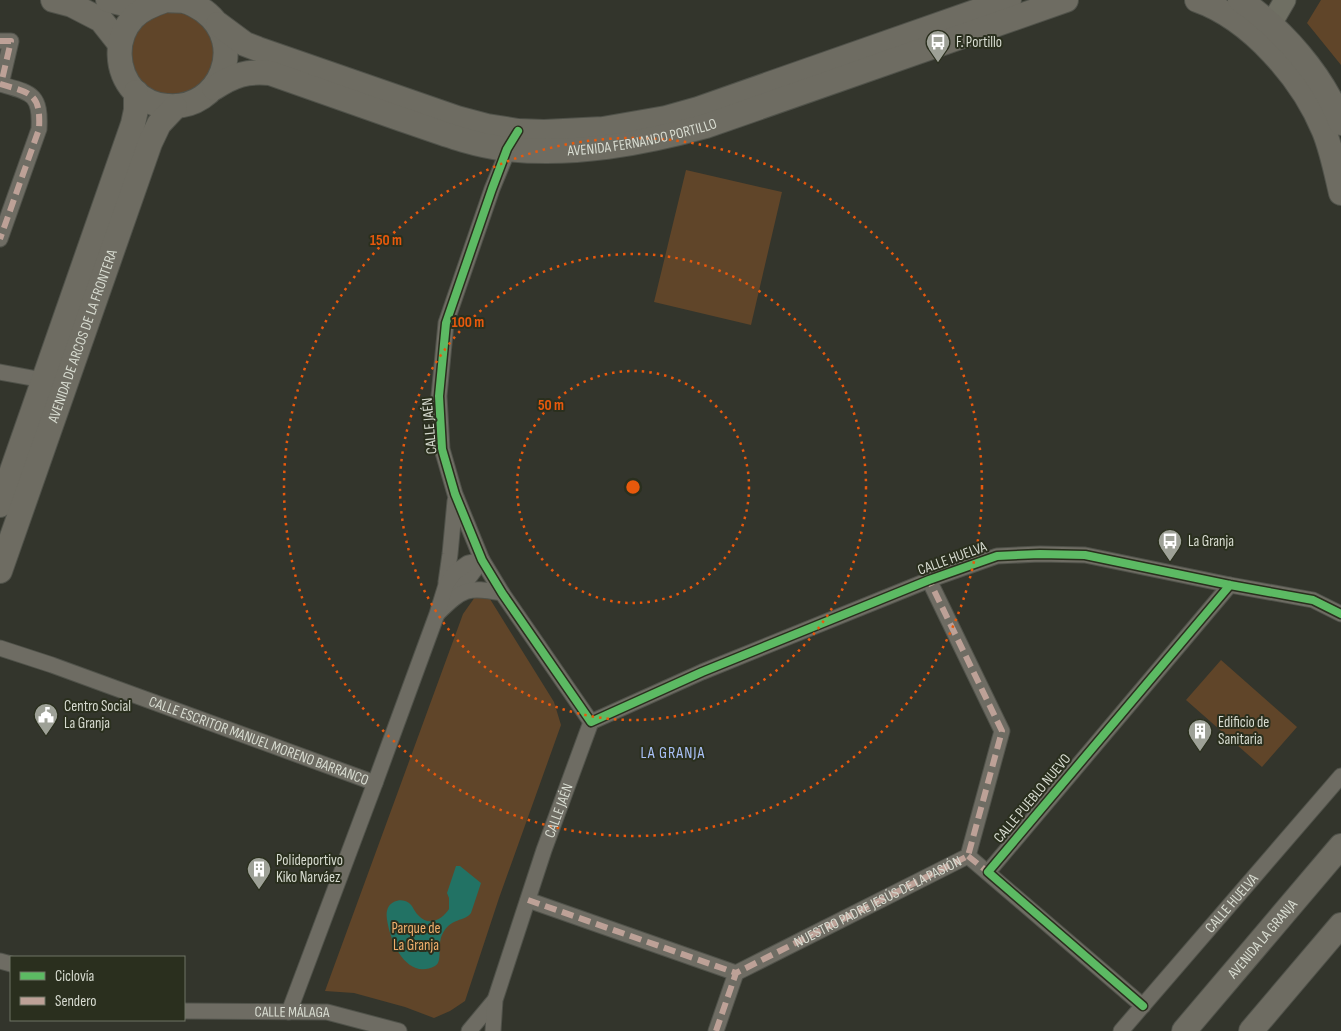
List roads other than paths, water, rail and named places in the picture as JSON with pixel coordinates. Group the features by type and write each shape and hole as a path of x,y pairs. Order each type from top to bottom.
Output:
{"main road":[{"path":"53,0 72,5 101,20 120,44"},
{"path":"108,0 125,4 161,2 185,1 214,14 224,37 226,50 222,75 214,88 202,98 190,104 175,107 162,106 150,102 136,92 126,80 120,65 120,44 123,33 133,18 161,2"},
{"name":"AVENIDA FERNANDO PORTILLO","path":"214,88 231,77 253,71 270,73 456,138 512,140 544,132 603,129 666,118 717,103 1009,0"},
{"name":"AVENIDA FERNANDO PORTILLO","path":"214,14 245,44 457,118 487,126 512,140 546,150 585,149 668,137 706,126 1066,0"},
{"path":"1196,0 1223,12 1245,26 1287,71 1313,109 1324,131 1341,193"},
{"path":"1240,0 1271,24 1288,41 1314,75 1330,100 1341,123"},
{"name":"AVENIDA DE ARCOS DE LA FRONTERA","path":"0,505 133,124 136,110 136,92"},
{"name":"AVENIDA DE ARCOS DE LA FRONTERA","path":"0,571 150,143 159,124 175,107"},
{"name":"AVENIDA LA GRANJA","path":"1184,1031 1341,846"},
{"path":"1251,1031 1341,925"}],"street":[{"path":"1271,24 1285,0"},
{"path":"0,41 11,42 1,84 25,91 35,99 40,113 39,129 0,239"},
{"name":"CALLE JAÉN","path":"493,1031 495,1000 544,850 592,722 502,593 482,560 455,494 442,449 439,396 446,323 512,140"},
{"path":"0,372 43,380"},
{"path":"452,589 450,554 455,494"},
{"name":"CALLE HUELVA","path":"592,722 702,672 929,580 997,556 1040,554 1085,555 1313,600 1341,614"},
{"path":"289,1012 437,614 452,589 482,560"},
{"name":"NUESTRO PADRE JESÚS DE LA PASIÓN","path":"736,973 968,856 1002,731 929,580"},
{"name":"CALLE PUEBLO NUEVO","path":"988,872 1230,585"},
{"path":"452,589 480,589 502,593"},
{"name":"CALLE ESCRITOR MANUEL MORENO BARRANCO","path":"0,648 52,665 375,783"},
{"name":"CALLE HUELVA","path":"1121,1031 1341,776"},
{"path":"968,856 1143,1006"},
{"path":"528,900 736,973 716,1031"},
{"name":"CALLE JAÉN","path":"469,1031 495,1000"},
{"name":"CALLE MÁLAGA","path":"185,1011 327,1012 398,1031"}],"water":[{"path":"456,866 460,866 481,883 471,913 445,929 441,939 439,961 437,964 425,969 417,968 403,958 393,942 387,920 388,908 393,902 398,900 407,901 422,919 435,921 439,919 449,909 447,893"}],"place":[{"name":"F. Portillo","path":"938,63"},
{"name":"La Granja","path":"1170,562"},
{"name":"Centro Social La Granja","path":"46,736"},
{"name":"Edificio de Sanitaria","path":"1200,752"},
{"name":"Polideportivo Kiko Narváez","path":"259,890"}],"district":[{"name":"LA GRANJA","path":"673,752"}],"park label":[{"name":"Parque de La Granja","path":"416,936"}]}
